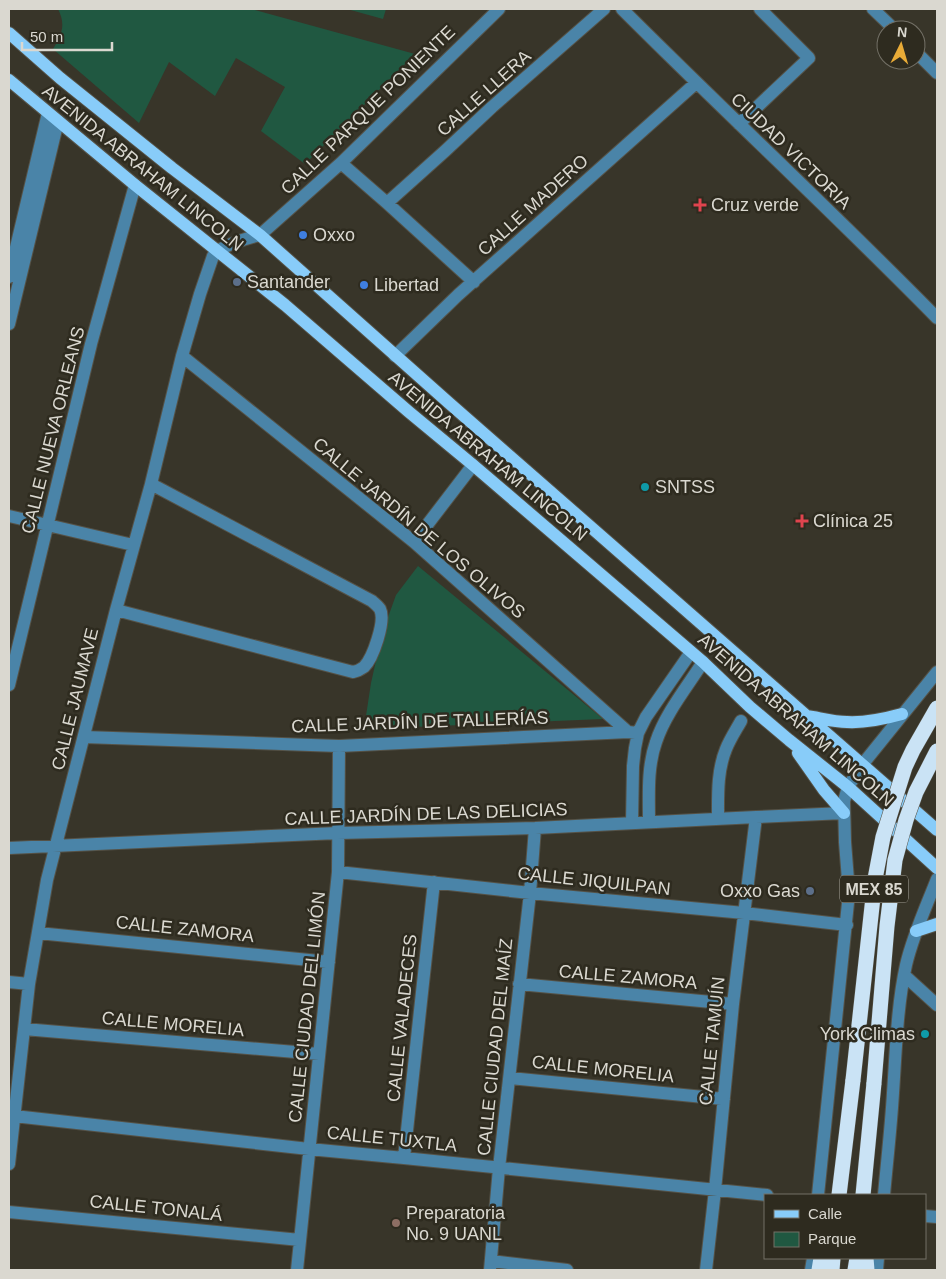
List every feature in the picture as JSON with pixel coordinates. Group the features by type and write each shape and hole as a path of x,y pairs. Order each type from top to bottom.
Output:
{"highway":[{"name":"MEX 85","path":"839,1194 875,879 883,837 912,750 937,708"},
{"name":"MEX 85","path":"863,1194 895,860 916,792 937,751"}],"main road":[{"path":"9,33 60,78 260,235 395,356 937,830"},
{"name":"AVENIDA ABRAHAM LINCOLN","path":"9,80 134,185 285,305 703,662 750,707 848,787 937,868"},
{"path":"807,716 856,722 872,721 902,714"},
{"path":"790,740 824,790 844,813"},
{"path":"916,931 937,924"}],"street":[{"name":"CALLE PARQUE PONIENTE","path":"260,235 341,163 499,9"},
{"name":"CALLE LLERA","path":"387,203 492,107 604,9"},
{"name":"CIUDAD VICTORIA","path":"622,9 696,84 937,318"},
{"path":"739,124 809,58 760,9"},
{"path":"874,9 885,20"},
{"path":"926,62 937,73"},
{"name":"CALLE MADERO","path":"395,356 458,295 696,84"},
{"path":"9,277 53,117"},
{"path":"9,324 53,117"},
{"path":"341,163 474,282"},
{"name":"CALLE NUEVA ORLEANS","path":"9,685 92,344 134,185"},
{"path":"216,251 247,238 260,235"},
{"name":"CALLE JAUMAVE","path":"9,1157 14,1116 14,1071 24,1029 47,880 116,610 151,484 182,356 206,273 216,251"},
{"name":"CALLE JARDÍN DE LOS OLIVOS","path":"182,356 414,542 633,733"},
{"path":"414,542 473,465"},
{"path":"116,610 348,671 359,671 368,663 379,635 382,615 380,609 372,601 151,484"},
{"path":"9,516 134,545"},
{"path":"632,823 635,748 633,733 691,652"},
{"path":"649,822 651,768 656,742 662,726 703,662"},
{"path":"818,1194 847,925 849,893 844,801 848,787 862,764 937,672"},
{"path":"656,702 670,713"},
{"path":"718,819 718,784 722,759 741,721"},
{"name":"CALLE JARDÍN DE TALLERÍAS","path":"84,737 339,746 633,733"},
{"name":"CALLE CIUDAD DEL LIMÓN","path":"297,1270 338,872 339,746"},
{"path":"633,766 651,768"},
{"name":"CALLE JARDÍN DE LAS DELICIAS","path":"9,848 338,833 535,828 844,813"},
{"name":"CALLE TAMUÍN","path":"706,1270 733,1004 756,817"},
{"name":"CALLE CIUDAD DEL MAÍZ","path":"491,1266 499,1168 530,893 535,828"},
{"name":"CALLE JIQUILPAN","path":"338,872 847,925"},
{"path":"884,1194 904,975 916,931 937,879"},
{"name":"CALLE VALADECES","path":"404,1158 434,882"},
{"name":"CALLE ZAMORA","path":"38,933 330,962"},
{"path":"904,975 937,1005"},
{"path":"9,982 30,984"},
{"name":"CALLE ZAMORA","path":"519,984 733,1004"},
{"name":"CALLE MORELIA","path":"24,1029 319,1054"},
{"name":"CALLE MORELIA","path":"510,1078 724,1099"},
{"name":"CALLE TUXTLA","path":"14,1116 310,1149 764,1195"},
{"name":"CALLE TONALÁ","path":"9,1212 300,1240"},
{"path":"491,1266 567,1270"}],"green space":[{"path":"58,9 251,9 415,54 305,164 261,131 285,87 236,58 215,96 169,62 139,123 53,49 62,29 62,20"},
{"path":"347,9 386,9 383,19"},
{"path":"418,566 603,719 364,729 371,683 382,634 396,595"}],"place":[{"name":"Cruz verde","path":"700,205"},
{"name":"Oxxo","path":"303,235"},
{"name":"Santander","path":"237,282"},
{"name":"Libertad","path":"364,285"},
{"name":"SNTSS","path":"645,487"},
{"name":"Clínica 25","path":"802,521"},
{"name":"Oxxo Gas","path":"810,891"},
{"name":"York Climas","path":"925,1034"},
{"name":"Preparatoria No. 9 UANL","path":"396,1223"}]}
